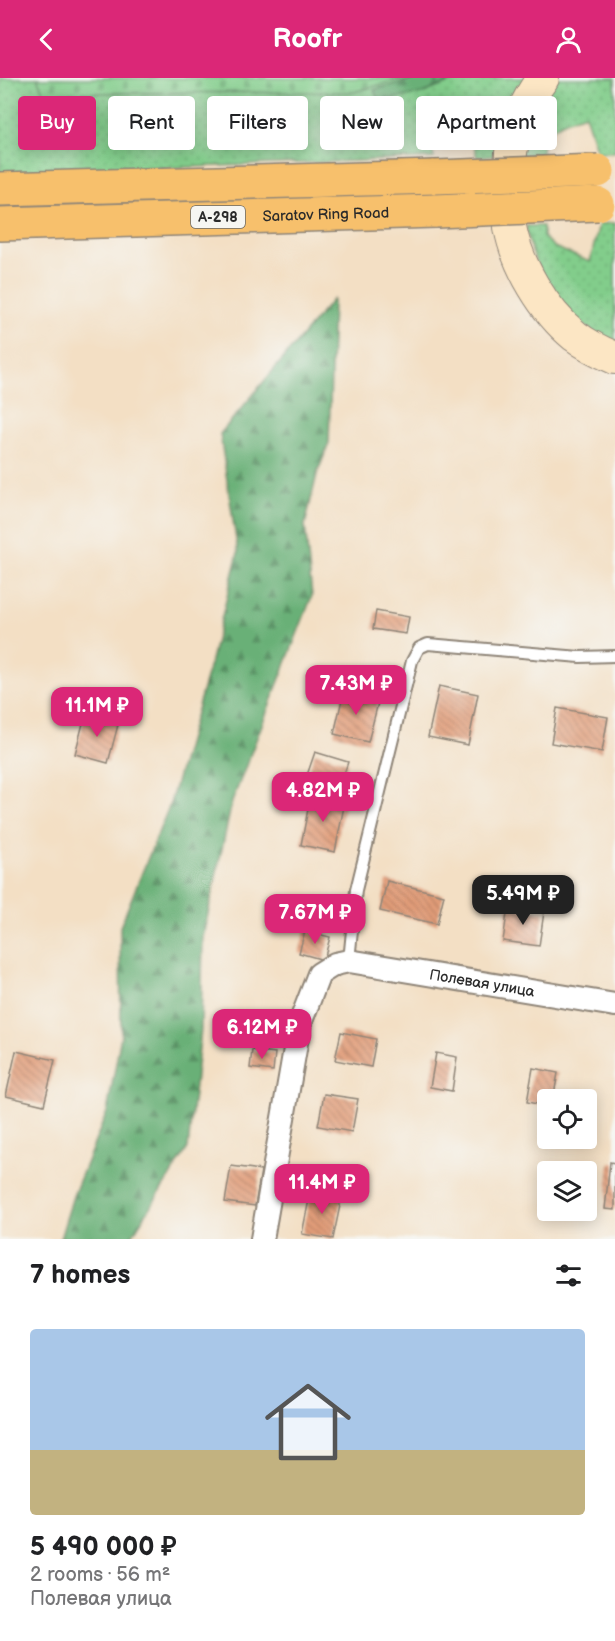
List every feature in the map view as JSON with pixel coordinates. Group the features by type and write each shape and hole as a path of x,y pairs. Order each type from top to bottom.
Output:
{"highway":[{"name":"А-298","path":"0,189 606,170"},
{"name":"Saratov Ring Road","path":"0,224 607,204"}],"main road":[{"path":"543,78 533,91 519,121 511,153 510,226 526,274 556,317 574,335 595,349 615,358"}],"street":[{"name":"Полевая улица","path":"349,961 615,1005"},
{"path":"262,1239 299,1026 319,974 335,964 349,961"}],"lane":[{"path":"349,961 356,890 412,661 419,648 428,644 580,657 615,656"}],"green space":[{"path":"0,78 37,78 44,93 354,92 404,78 418,78 374,90 421,94 461,78 615,78 615,152 597,152 585,114 557,126 557,96 416,96 416,150 433,150 434,158 0,174"},
{"path":"37,78 404,78 354,92 44,93"},
{"path":"418,78 461,78 421,94 404,97 377,96 374,90"},
{"path":"475,150 542,150 542,154 477,157"},
{"path":"615,223 615,344 584,325 560,302 538,266 526,226 543,226 543,237 554,247 590,262 599,224"},
{"path":"333,299 329,443 317,474 305,525 312,596 232,802 203,937 201,1030 188,1148 130,1239 60,1239 73,1196 107,1112 121,1036 120,927 170,804 210,664 238,553 220,434"}],"building":[{"path":"376,611 409,617 406,634 373,629"},
{"path":"439,686 478,694 468,745 428,737"},
{"path":"344,691 379,699 368,742 334,734"},
{"path":"557,708 608,717 602,752 551,743"},
{"path":"86,712 119,721 108,763 75,754"},
{"path":"315,752 348,762 338,792 305,781"},
{"path":"311,794 345,801 335,852 301,845"},
{"path":"387,881 444,895 437,924 380,911"},
{"path":"508,907 544,912 539,946 503,941"},
{"path":"305,931 330,937 324,960 299,953"},
{"path":"341,1032 376,1039 371,1067 335,1060"},
{"path":"252,1050 275,1053 273,1071 250,1068"},
{"path":"16,1051 55,1060 44,1105 6,1096"},
{"path":"436,1053 457,1057 452,1091 430,1087"},
{"path":"533,1068 558,1073 555,1089 537,1089 537,1104 527,1102"},
{"path":"324,1094 358,1099 352,1132 318,1126"},
{"path":"610,1162 615,1163 615,1210 605,1209"},
{"path":"231,1166 261,1170 255,1206 225,1202"},
{"path":"311,1190 342,1196 333,1239 302,1234"}]}
